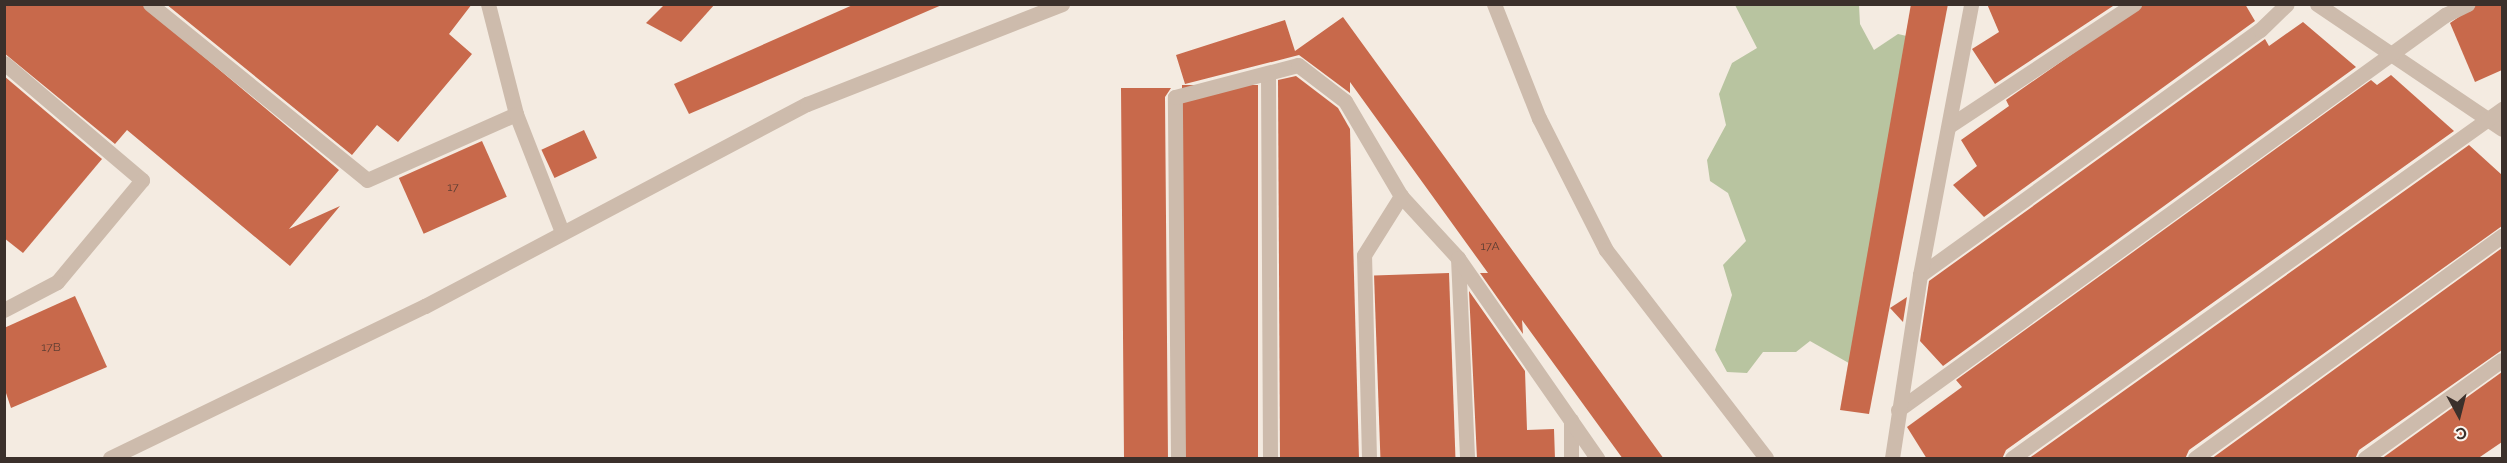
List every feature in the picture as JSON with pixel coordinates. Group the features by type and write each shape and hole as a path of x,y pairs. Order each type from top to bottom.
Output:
{"lane":[{"path":"150,4 367,180 516,114"},
{"path":"488,4 516,114 562,232"},
{"path":"110,459 425,306 807,104 1062,4"},
{"path":"1494,4 1539,118 1606,250 1766,459"},
{"path":"1892,459 1920,275 1971,4"},
{"path":"1949,126 2134,4"},
{"path":"1920,275 2260,30 2287,4"},
{"path":"2317,4 2502,129"},
{"path":"1898,410 2394,55 2445,15 2468,4"},
{"path":"4,63 142,180 57,282 4,310"},
{"path":"1178,459 1175,97 1268,75 1298,65 1345,101 1401,196 1458,258 1598,459"},
{"path":"1268,75 1270,459"},
{"path":"2012,459 2502,109"},
{"path":"1369,459 1364,255 1401,196"},
{"path":"2195,459 2502,236"},
{"path":"1458,258 1467,459"},
{"path":"2365,459 2502,360"},
{"path":"1571,418 1571,459"}],"green space":[{"path":"1735,5 1859,5 1860,24 1874,50 1898,34 1924,40 1854,366 1810,341 1796,352 1763,352 1747,373 1727,372 1715,350 1732,295 1723,265 1746,241 1728,193 1710,181 1707,160 1726,125 1719,94 1732,63 1757,48"}],"building":[{"path":"4,4 141,4 339,170 289,229 340,206 290,266 127,130 115,144 4,53"},
{"path":"166,4 472,4 449,34 472,54 398,142 377,125 352,155"},
{"path":"665,4 715,4 681,42 646,23"},
{"path":"855,4 944,4 689,114 674,84"},
{"path":"1911,4 1948,4 1869,414 1840,410"},
{"path":"1987,4 2116,4 1995,84 1972,49 1999,32"},
{"path":"2144,4 2245,4 2255,21 1984,217 1953,185 1977,166 1961,140 2009,106 2006,100"},
{"path":"2478,4 2502,4 2502,70 2475,82 2450,23"},
{"path":"1343,17 1664,459 1623,459 1522,320 1523,334 1480,273 1488,273 1350,82 1350,93 1299,55 1185,84 1176,55 1285,20 1295,51"},
{"path":"2303,22 2356,67 1943,366 1920,341 1929,281 2265,39 2269,46"},
{"path":"2391,75 2454,131 2006,450 2002,459 1927,459 1907,427 1962,387 1956,380 2371,80 2377,85"},
{"path":"4,76 102,159 23,253 4,238"},
{"path":"1296,76 1338,108 1350,129 1359,459 1280,459 1278,80"},
{"path":"1182,85 1258,85 1258,458 1182,458"},
{"path":"1121,88 1171,88 1165,97 1168,459 1124,459"},
{"path":"584,130 597,158 555,178 541,150"},
{"path":"482,141 507,197 424,234 399,178"},
{"path":"2469,145 2502,175 2502,226 2189,450 2185,459 2028,459"},
{"path":"2502,248 2502,350 2359,450 2355,459 2211,459"},
{"path":"1449,273 1455,458 1380,458 1374,276"},
{"path":"1469,291 1525,371 1527,430 1554,429 1555,459 1477,459"},
{"path":"75,296 107,367 11,408 4,387 4,328"},
{"path":"1907,297 1903,322 1890,308"},
{"path":"2502,372 2502,442 2477,459 2381,459"}]}
